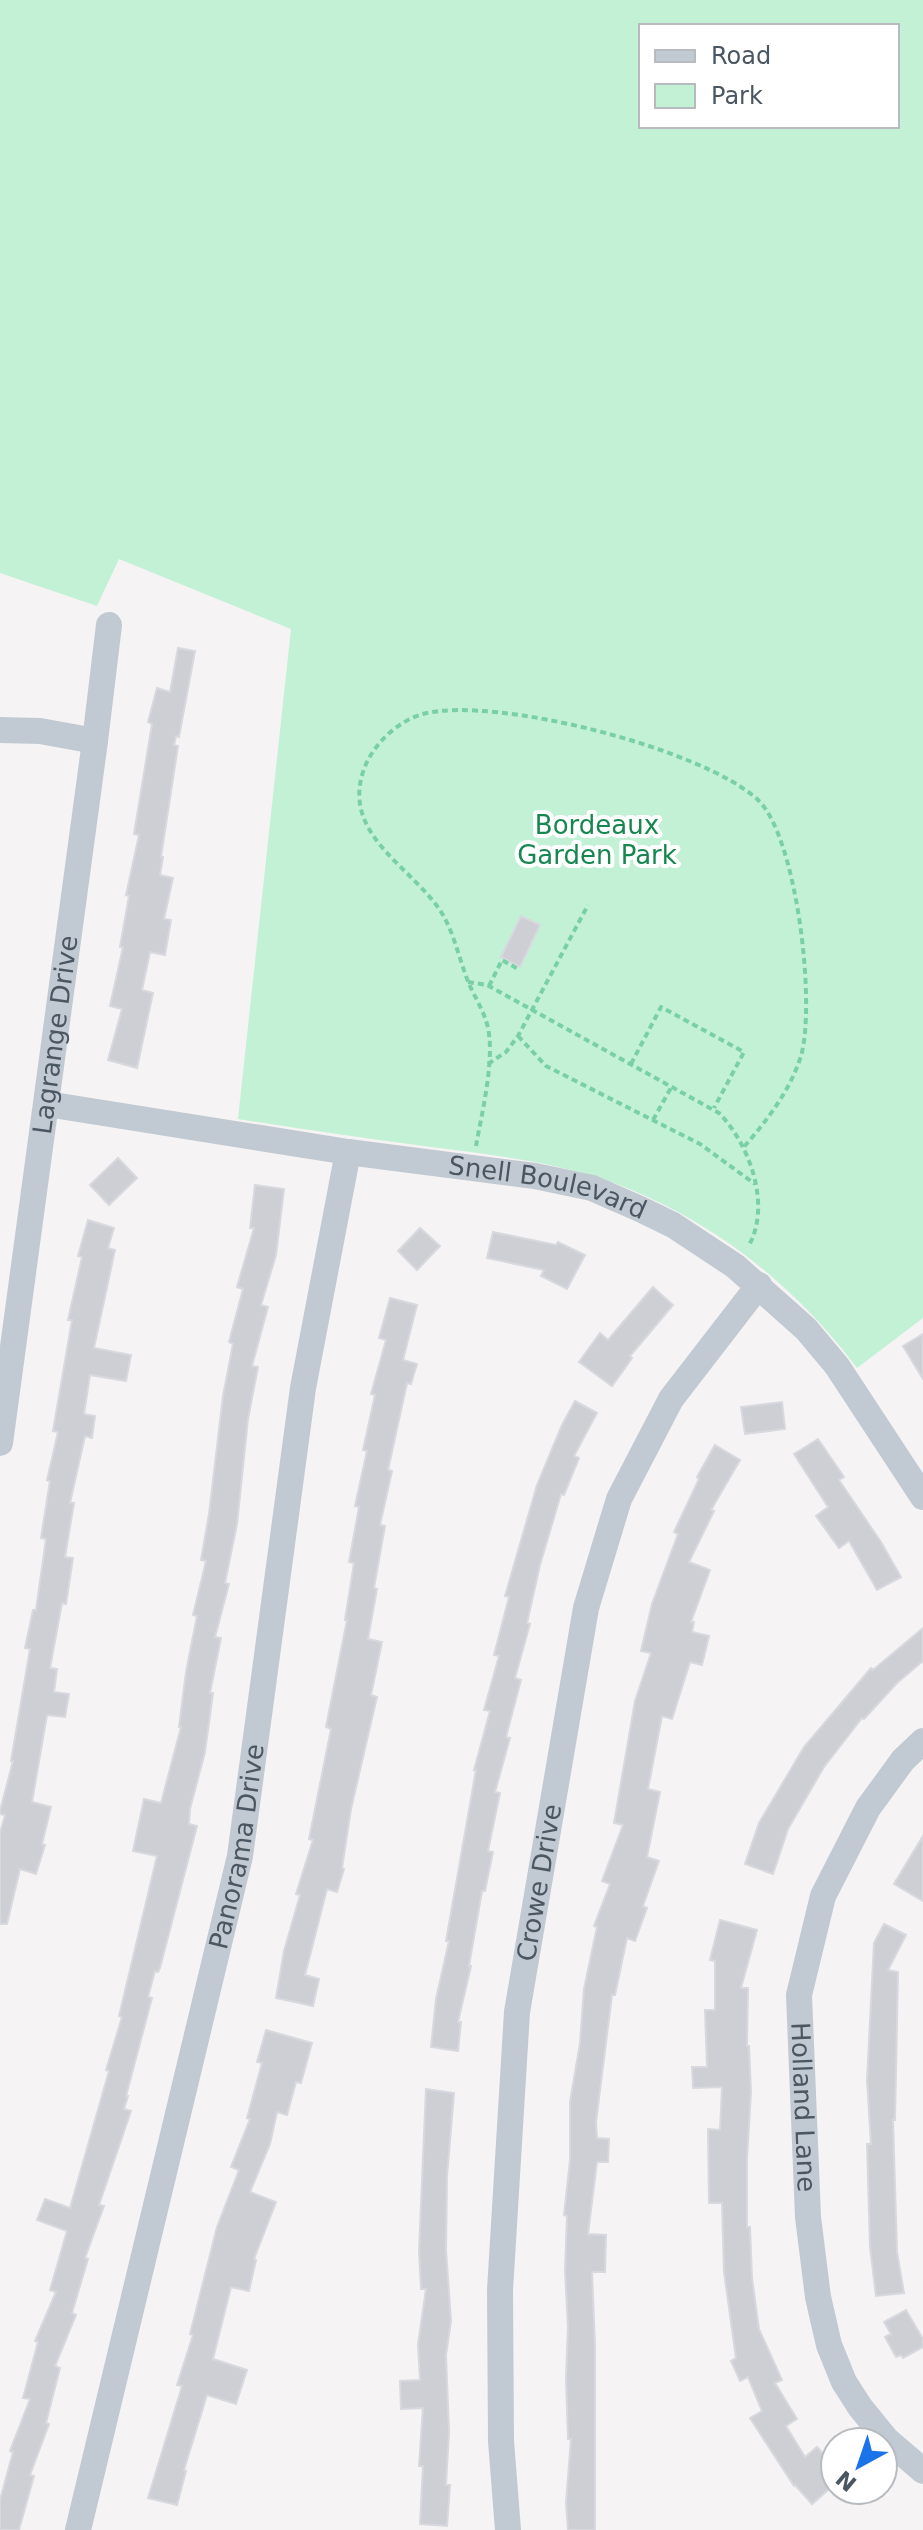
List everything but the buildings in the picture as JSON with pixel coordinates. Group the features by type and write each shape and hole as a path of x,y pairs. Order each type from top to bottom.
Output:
{"street":[{"name":"Lagrange Drive","path":"0,1443 109,625"},
{"path":"0,730 40,731 95,741"},
{"name":"Snell Boulevard","path":"47,1104 348,1152 535,1176 592,1188 673,1225 759,1285 806,1329 837,1366 923,1497"},
{"name":"Panorama Drive","path":"78,2530 240,1856 303,1388 348,1152"},
{"name":"Crowe Drive","path":"508,2530 501,2441 500,2290 517,2012 586,1608 619,1499 671,1399 759,1285"},
{"name":"Holland Lane","path":"923,1741 903,1760 868,1808 823,1896 799,1995 808,2217 818,2297 829,2345 844,2382 860,2407 886,2439 923,2471"}],"path":[{"path":"473,1168 488,1064 487,1023 444,916 377,843 360,807 360,786 366,764 379,744 396,728 416,716 438,711 529,717 603,731 657,748 706,769 749,793 765,808 781,844 797,910 808,996 801,1055 793,1075 770,1114 742,1149"},
{"path":"488,1064 506,1052 518,1036 588,905"},
{"path":"489,986 502,960 518,969"},
{"path":"468,982 489,986 714,1108 730,1126 757,1185 759,1210 756,1229 735,1266"},
{"path":"631,1064 661,1007 744,1052 714,1108"},
{"path":"518,1036 546,1066 700,1144 757,1185"},
{"path":"653,1120 672,1086"}],"green space":[{"name":"Bordeaux Garden Park","path":"0,0 923,0 923,1318 857,1368 804,1307 744,1254 677,1211 641,1194 581,1172 537,1162 238,1119 291,629 119,559 97,606 0,573"}]}
